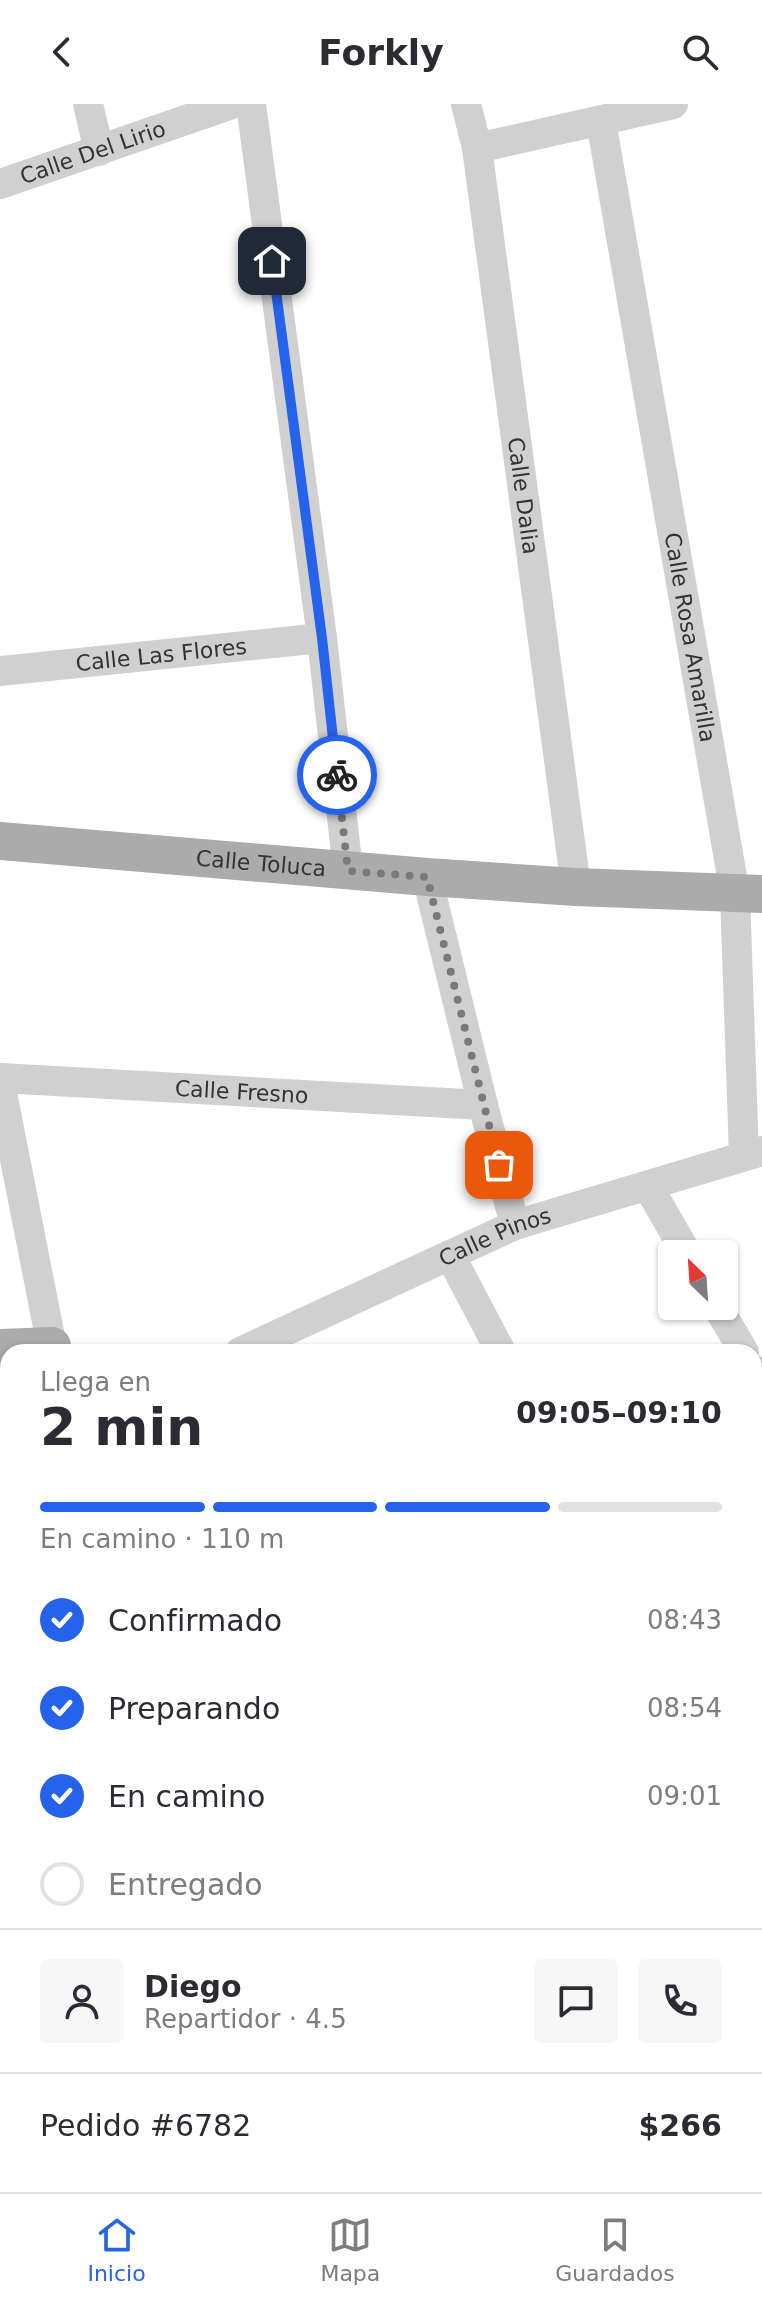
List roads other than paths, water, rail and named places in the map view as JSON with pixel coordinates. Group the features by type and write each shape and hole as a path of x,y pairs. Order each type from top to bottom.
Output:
{"main road":[{"name":"Calle Toluca","path":"0,841 427,877 748,894"}],"street":[{"path":"88,104 99,151"},
{"name":"Calle Del Lirio","path":"0,184 232,104"},
{"path":"251,104 322,638 348,871"},
{"name":"Calle Dalia","path":"466,104 477,148 576,887"},
{"path":"477,148 673,104"},
{"name":"Calle Rosa Amarilla","path":"601,121 748,894 753,1153"},
{"name":"Calle Las Flores","path":"0,671 322,638"},
{"path":"427,877 515,1225"},
{"path":"0,1080 52,1344"},
{"name":"Calle Fresno","path":"0,1080 483,1105"},
{"name":"Calle Pinos","path":"257,1344 515,1225 753,1153"},
{"path":"648,1186 679,1240"},
{"path":"450,1255 497,1344"},
{"path":"725,1320 739,1344"}]}
